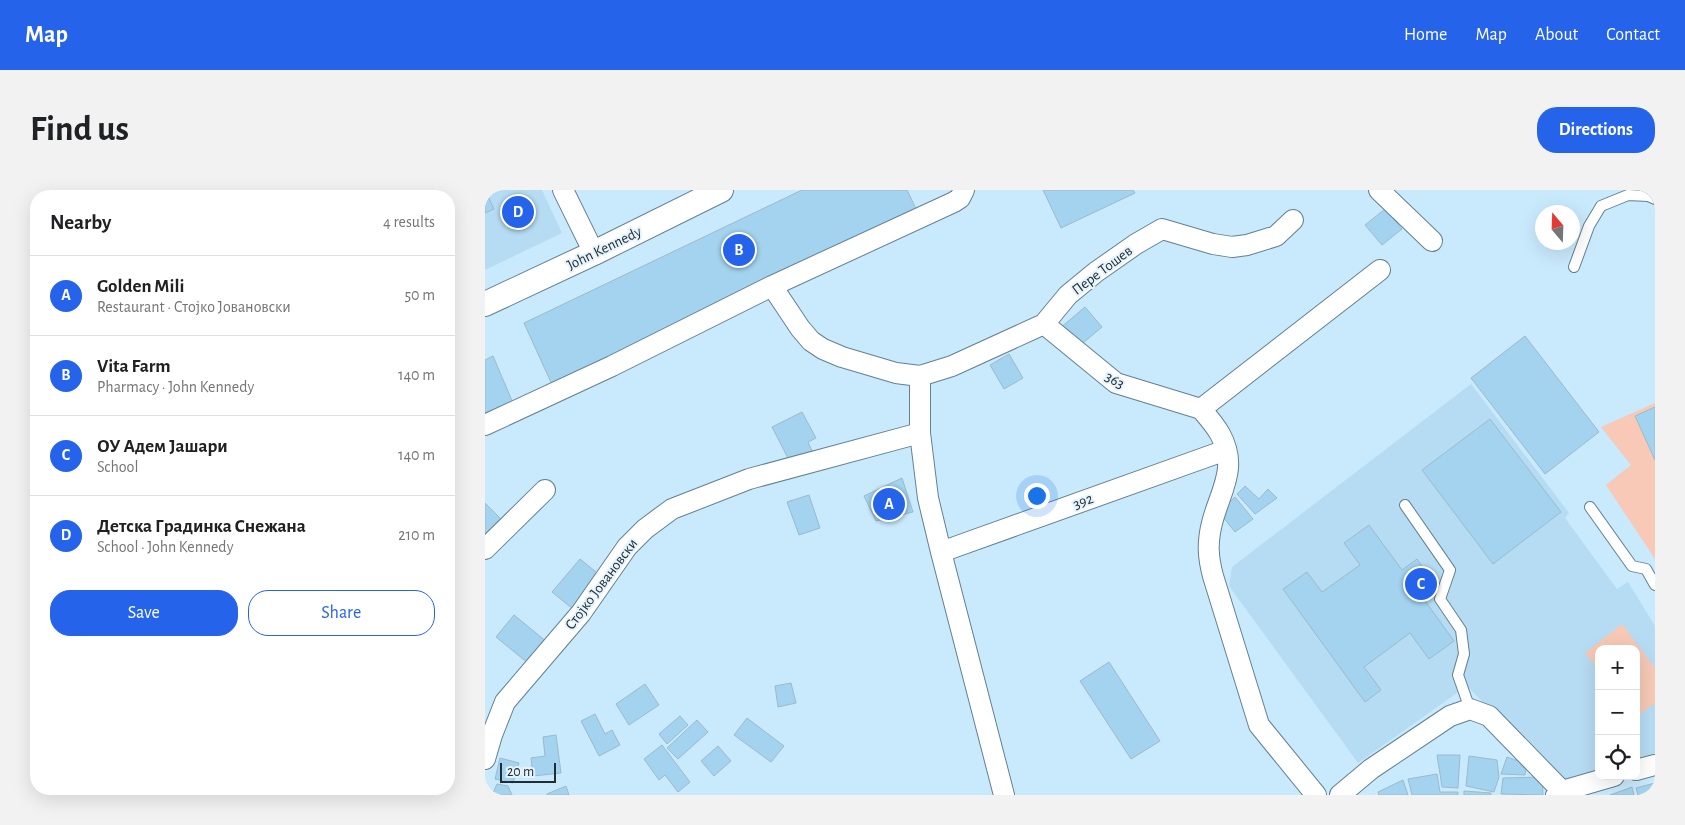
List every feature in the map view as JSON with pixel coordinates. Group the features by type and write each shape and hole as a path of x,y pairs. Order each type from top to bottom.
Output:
{"street":[{"path":"563,190 595,253"},
{"name":"John Kennedy","path":"485,304 595,253 721,190"},
{"path":"485,424 612,366 772,286 953,202 960,198 964,190"},
{"path":"1379,190 1432,241"},
{"name":"Пере Тошев","path":"920,376 952,366 1044,324 1068,294 1128,250 1162,229 1213,244 1233,247 1247,245 1276,236 1293,220"},
{"path":"1316,795 1259,725 1207,556 1212,522 1229,470 1226,450 1221,436 1201,409 1379,270"},
{"path":"772,286 800,328 811,341 823,349 842,357 896,373 920,376 920,432 928,498 1004,795"},
{"name":"363","path":"1044,324 1116,383 1201,409"},
{"name":"Стојко Јовановски","path":"485,760 492,735 505,702 581,613 627,547 645,528 673,509 749,479 920,432"},
{"name":"392","path":"941,552 1226,450"},
{"path":"485,549 545,490"},
{"path":"1340,795 1371,769 1450,716 1470,709 1489,716 1559,793 1602,780"},
{"path":"1640,769 1655,765"}],"lane":[{"path":"1574,267 1589,226 1601,206 1628,195 1655,198"},
{"path":"1405,505 1450,570 1440,600 1461,630 1464,654 1458,675 1470,709"},
{"path":"1590,507 1632,566 1646,569 1655,585"}],"shaded area":[{"path":"485,190 542,190 562,233 485,270"},
{"path":"1471,384 1569,513 1565,518 1617,589 1628,582 1655,626 1655,753 1640,758 1640,645 1595,645 1595,771 1560,781 1467,686 1358,763 1229,586 1232,567"},
{"path":"1655,403 1655,559 1606,485 1631,465 1601,427"},
{"path":"1622,624 1638,645 1595,645"},
{"path":"1595,645 1595,666 1585,653"},
{"path":"1640,648 1655,668 1655,703 1640,714"}],"building":[{"path":"485,190 494,209 485,213"},
{"path":"802,190 907,190 918,213 554,389 524,323"},
{"path":"1043,190 1133,190 1135,193 1061,228"},
{"path":"1385,209 1402,229 1382,245 1365,225"},
{"path":"1085,307 1102,327 1076,349 1059,329"},
{"path":"1525,336 1599,432 1545,474 1471,378"},
{"path":"1009,354 1023,378 1004,389 990,365"},
{"path":"493,356 516,410 485,424 485,360"},
{"path":"1655,407 1655,460 1635,416"},
{"path":"802,412 816,438 808,442 812,451 790,462 772,427"},
{"path":"1490,419 1561,512 1493,564 1422,470"},
{"path":"902,478 913,512 876,521 864,496"},
{"path":"1245,486 1259,499 1268,489 1277,498 1255,514 1237,494"},
{"path":"809,495 820,528 799,535 787,502"},
{"path":"1235,497 1253,519 1235,532 1219,512"},
{"path":"485,503 501,519 485,535"},
{"path":"1369,525 1402,570 1417,559 1432,581 1418,591 1454,641 1429,659 1410,633 1364,667 1381,690 1365,702 1283,589 1307,572 1322,592 1360,565 1344,543"},
{"path":"580,559 601,576 574,610 552,592"},
{"path":"514,615 547,642 529,664 496,637"},
{"path":"1109,662 1160,741 1131,759 1080,681"},
{"path":"791,683 796,703 778,707 775,686"},
{"path":"645,684 659,705 629,725 616,704"},
{"path":"595,714 605,734 612,730 620,745 599,756 581,721"},
{"path":"680,716 688,725 667,744 659,734"},
{"path":"747,718 784,746 771,762 734,735"},
{"path":"697,720 708,732 678,759 667,748"},
{"path":"556,735 561,773 533,776 531,758 545,756 543,737"},
{"path":"662,745 690,782 678,792 665,775 659,780 644,759"},
{"path":"718,746 731,761 714,776 701,761"},
{"path":"1437,755 1460,755 1458,788 1442,787"},
{"path":"1469,756 1497,760 1499,777 1494,792 1466,786"},
{"path":"1507,757 1521,762 1521,766 1526,769 1525,775 1501,774"},
{"path":"500,758 519,763 513,783 495,779"},
{"path":"1437,774 1440,792 1458,792 1458,795 1412,795 1408,779"},
{"path":"1542,777 1543,795 1501,794 1503,778"},
{"path":"1403,780 1408,795 1379,795 1378,792"},
{"path":"1655,783 1655,795 1638,795 1636,788"},
{"path":"497,784 508,786 512,795 492,795"},
{"path":"566,786 569,795 547,795 547,794"},
{"path":"1632,787 1634,795 1610,795"},
{"path":"1464,791 1491,793 1491,795 1464,795"}],"place":[{"name":"Детска Градинка Снежана","path":"518,212"},
{"name":"Vita Farm","path":"739,250"},
{"name":"Golden Mili","path":"889,504"},
{"name":"ОУ Адем Јашари","path":"1421,584"}]}
